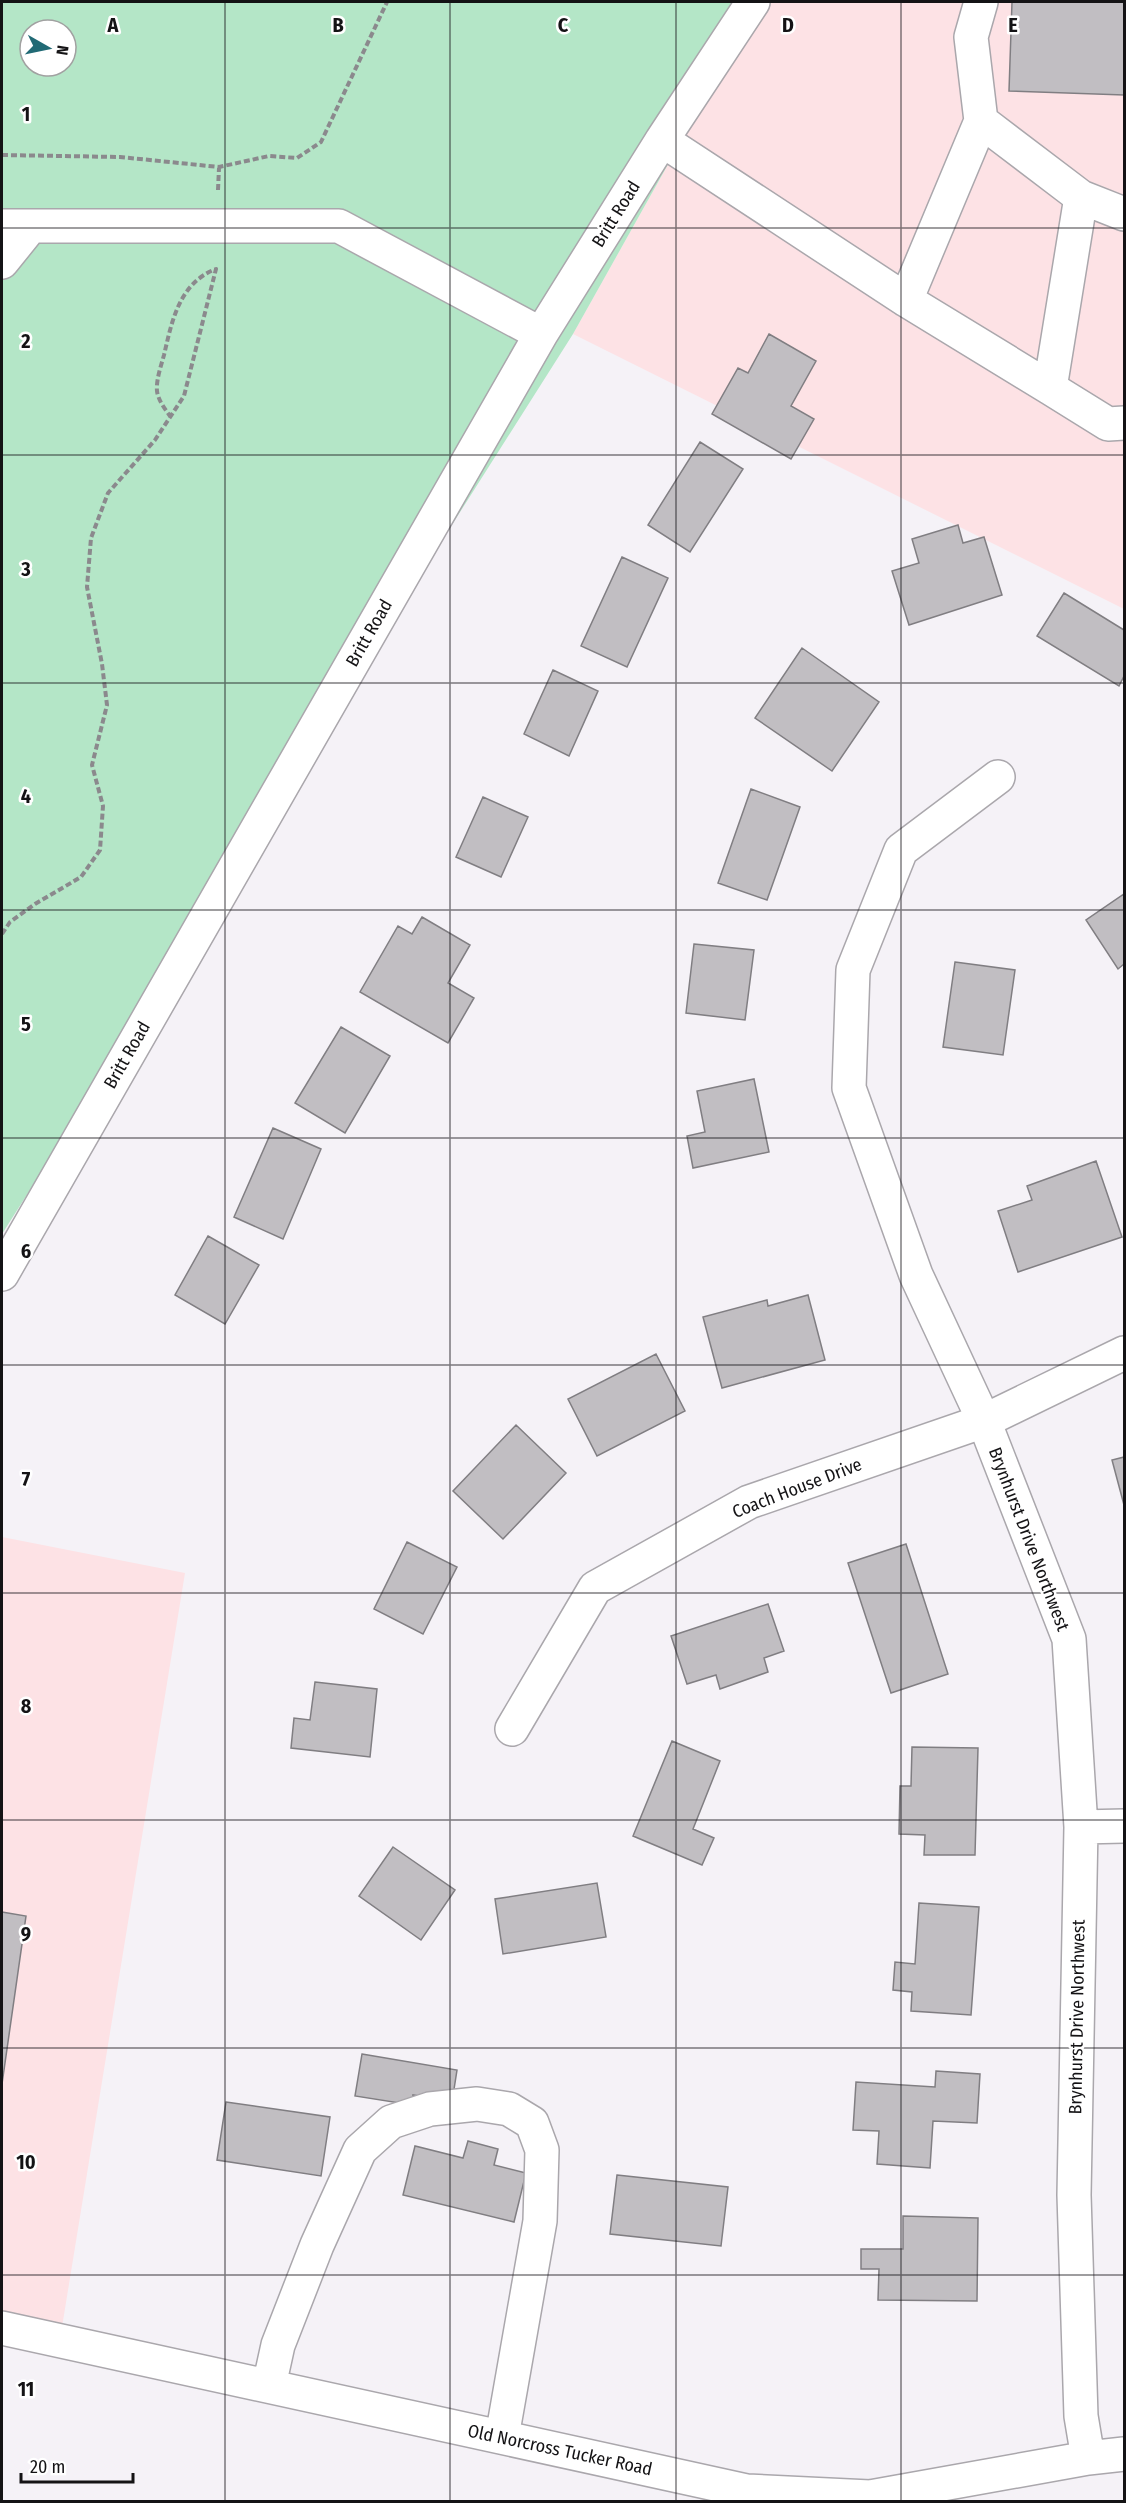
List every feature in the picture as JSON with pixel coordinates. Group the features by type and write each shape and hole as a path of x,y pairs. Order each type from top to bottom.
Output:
{"street":[{"name":"Britt Road","path":"2,1274 541,334 662,140 753,2"},
{"path":"906,300 981,121 971,37 981,2"},
{"path":"981,121 1080,197 1125,214"},
{"path":"662,140 906,300 1108,424 1125,423"},
{"path":"1050,388 1080,197"},
{"path":"2,262 16,226 339,226 541,334"},
{"name":"Brynhurst Drive Northwest","path":"998,777 901,850 853,970 849,1088 916,1275 984,1421 1068,1639 1081,1827 1074,2195 1081,2416 1088,2458"},
{"name":"Coach House Drive","path":"512,1730 595,1588 749,1502 984,1421 1125,1353"},
{"path":"1081,1827 1125,1826"},
{"path":"269,2386 278,2345 316,2245 360,2150 391,2122 430,2109 477,2104 509,2109 532,2124 542,2150 540,2221 502,2437"},
{"name":"Old Norcross Tucker Road","path":"2,2328 747,2491 870,2497 1088,2458 1125,2454"}],"path":[{"path":"2,155 120,157 219,167 269,156 297,158 321,142 387,2"},
{"path":"2,934 10,922 35,904 81,878 100,850 103,806 92,765 107,705 102,664 87,587 91,538 108,493 155,440 184,396 216,269 202,274 190,285 179,302 172,324 157,392 170,416"}],"shaded area":[{"path":"759,2 1124,2 1124,609 573,334"},
{"path":"2,1537 185,1573 62,2327 2,2318"}],"green space":[{"path":"2,2 759,2 573,334 2,1234"}],"building":[{"path":"1012,2 1124,2 1124,95 1009,91"},
{"path":"769,334 816,361 791,406 814,419 791,459 712,414 738,368 748,373"},
{"path":"700,442 743,469 690,552 648,525"},
{"path":"958,525 963,543 984,537 1002,595 909,625 892,571 919,563 912,539"},
{"path":"622,557 668,578 627,667 581,646"},
{"path":"1064,593 1124,630 1124,676 1119,686 1037,636"},
{"path":"802,648 879,702 832,771 755,718"},
{"path":"553,670 598,691 569,756 524,734"},
{"path":"751,789 800,807 767,900 718,883"},
{"path":"483,797 528,817 501,877 456,857"},
{"path":"1124,894 1124,964 1118,969 1086,920"},
{"path":"422,917 470,945 448,983 474,998 448,1043 360,992 398,926 412,934"},
{"path":"694,944 754,950 745,1020 686,1013"},
{"path":"955,962 1015,970 1003,1055 943,1047"},
{"path":"341,1027 390,1056 345,1133 295,1103"},
{"path":"754,1079 769,1152 693,1168 687,1136 705,1132 697,1091"},
{"path":"273,1128 321,1149 283,1239 234,1217"},
{"path":"1096,1161 1122,1237 1018,1272 998,1211 1032,1200 1027,1186"},
{"path":"208,1236 259,1265 225,1324 175,1295"},
{"path":"808,1295 825,1360 722,1388 703,1317 767,1300 768,1306"},
{"path":"656,1354 685,1411 597,1456 568,1399"},
{"path":"516,1425 566,1473 503,1539 453,1491"},
{"path":"1124,1457 1124,1505 1112,1460"},
{"path":"407,1542 457,1567 423,1634 374,1609"},
{"path":"906,1544 948,1674 891,1693 848,1563"},
{"path":"768,1604 784,1651 764,1658 768,1672 720,1689 716,1675 687,1684 671,1636"},
{"path":"315,1682 377,1689 370,1757 291,1748 294,1718 310,1720"},
{"path":"672,1741 720,1761 693,1829 714,1838 702,1865 633,1836"},
{"path":"912,1747 978,1748 975,1855 924,1855 925,1835 899,1834 900,1786 911,1786"},
{"path":"393,1847 455,1890 421,1940 359,1896"},
{"path":"597,1883 606,1937 503,1954 495,1899"},
{"path":"919,1903 979,1907 971,2015 911,2011 912,1992 893,1990 895,1962 915,1964"},
{"path":"2,1912 26,1916 2,2084"},
{"path":"362,2054 457,2070 452,2102 413,2095 412,2105 355,2096"},
{"path":"936,2071 980,2074 977,2123 933,2121 930,2168 877,2164 879,2131 853,2130 856,2082 935,2087"},
{"path":"226,2102 330,2117 321,2176 217,2160"},
{"path":"468,2141 498,2149 494,2165 526,2173 514,2222 403,2195 415,2146 463,2158"},
{"path":"617,2175 728,2187 721,2246 610,2234"},
{"path":"903,2216 978,2218 977,2301 878,2300 879,2269 861,2269 861,2249 903,2249"}]}
